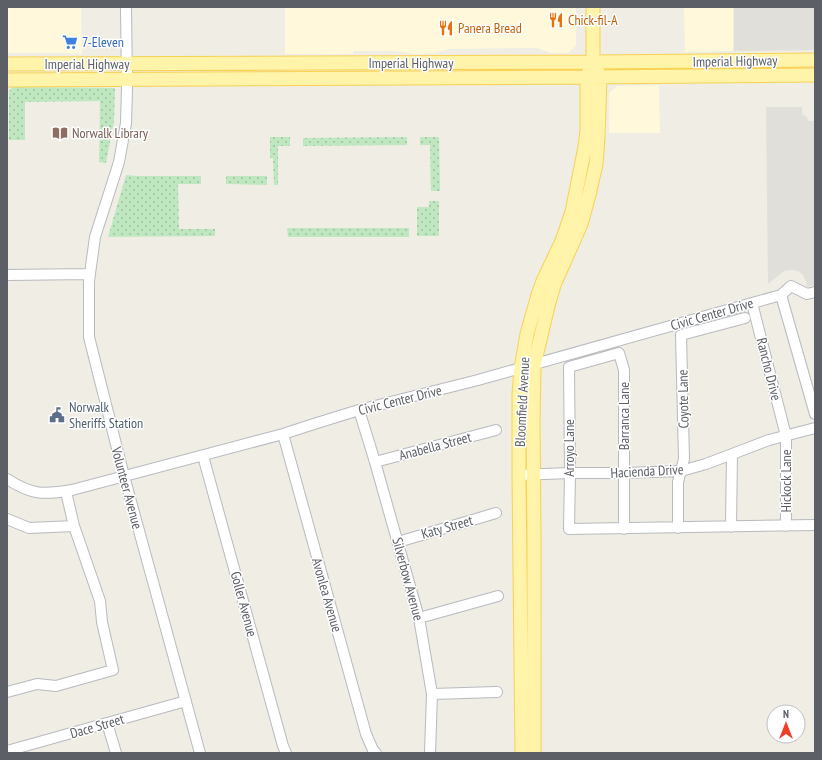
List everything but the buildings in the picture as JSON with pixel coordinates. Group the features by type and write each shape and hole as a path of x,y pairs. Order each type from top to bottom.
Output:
{"main road":[{"name":"Bloomfield Avenue","path":"522,753 520,538 521,368 527,334 536,301 544,280 564,251 582,219 596,164 598,137 593,77 593,7"},
{"name":"Imperial Highway","path":"7,64 815,60"},
{"path":"454,78 456,71 501,68 527,62"},
{"path":"238,79 260,71 305,71 309,70 314,63"},
{"path":"183,79 205,72 234,72 238,69 240,64"},
{"name":"Imperial Highway","path":"7,80 815,75"},
{"name":"Bloomfield Avenue","path":"534,753 534,365 548,306 564,251 562,241 572,212 585,147 593,77"},
{"path":"582,219 578,211 589,164 585,147"},
{"path":"520,538 534,538"}],"street":[{"name":"Volunteer Avenue","path":"126,7 126,122 120,156 95,237 89,274 89,337 124,476 200,753"},
{"path":"7,275 89,274"},
{"name":"Civic Center Drive","path":"7,478 21,488 31,492 66,492 283,434 359,410 534,365 781,295 791,286 807,294 815,292"},
{"path":"781,295 815,414"},
{"name":"Rancho Drive","path":"752,303 786,436"},
{"name":"Coyote Lane","path":"678,528 678,482 684,459 681,335 745,318"},
{"name":"Arroyo Lane","path":"620,353 569,366 569,529 624,528"},
{"name":"Barranca Lane","path":"620,353 624,370 624,528"},
{"name":"Silverbow Avenue","path":"359,410 419,618 432,694 430,753"},
{"name":"Hacienda Drive","path":"520,475 681,471 706,464 768,440 815,428"},
{"name":"Anabella Street","path":"375,462 496,430"},
{"name":"Avonlea Avenue","path":"283,434 366,734 373,750 376,753"},
{"name":"Hickock Lane","path":"786,436 786,526"},
{"path":"731,527 732,454"},
{"name":"Goller Avenue","path":"203,456 286,753"},
{"path":"7,692 37,684 56,686 113,670 102,622 100,601 74,526 66,492"},
{"name":"Katy Street","path":"398,542 496,513"},
{"path":"7,519 29,528 74,526"},
{"path":"624,528 815,526"},
{"path":"419,618 498,596"},
{"path":"432,694 497,692"},
{"name":"Dace Street","path":"7,751 28,750 107,723 186,701"},
{"path":"107,723 116,753"}],"shaded area":[{"path":"7,7 81,7 82,54 7,53"},
{"path":"285,7 576,7 576,46 568,53 551,53 537,48 451,49 436,53 414,54 395,51 353,51 353,54 285,54"},
{"path":"684,7 733,7 733,51 685,52"},
{"path":"734,7 815,7 815,50 734,51"},
{"path":"659,85 660,133 609,133 609,93 617,86"},
{"path":"766,107 802,107 802,114 807,117 808,121 815,121 815,285 807,287 803,275 798,271 792,270 784,271 768,284"}],"green space":[{"path":"13,87 115,88 114,121 106,163 99,162 100,101 25,102 25,140 9,140 9,91"},
{"path":"270,137 290,137 290,146 278,146 278,185 274,185 273,158 270,158"},
{"path":"407,137 407,145 303,146 303,138"},
{"path":"420,137 439,137 440,191 431,191 430,145 420,145"},
{"path":"126,175 201,176 201,184 178,184 179,229 215,229 215,236 108,237"},
{"path":"226,176 267,176 267,185 226,184"},
{"path":"429,201 439,201 439,236 417,236 417,207 429,207"},
{"path":"287,228 409,228 409,237 288,237"}],"place":[{"name":"Chick-fil-A","path":"556,20"},
{"name":"Panera Bread","path":"446,28"},
{"name":"7-Eleven","path":"70,42"},
{"name":"Norwalk Library","path":"60,133"},
{"name":"Norwalk Sheriffs Station","path":"57,415"}]}
